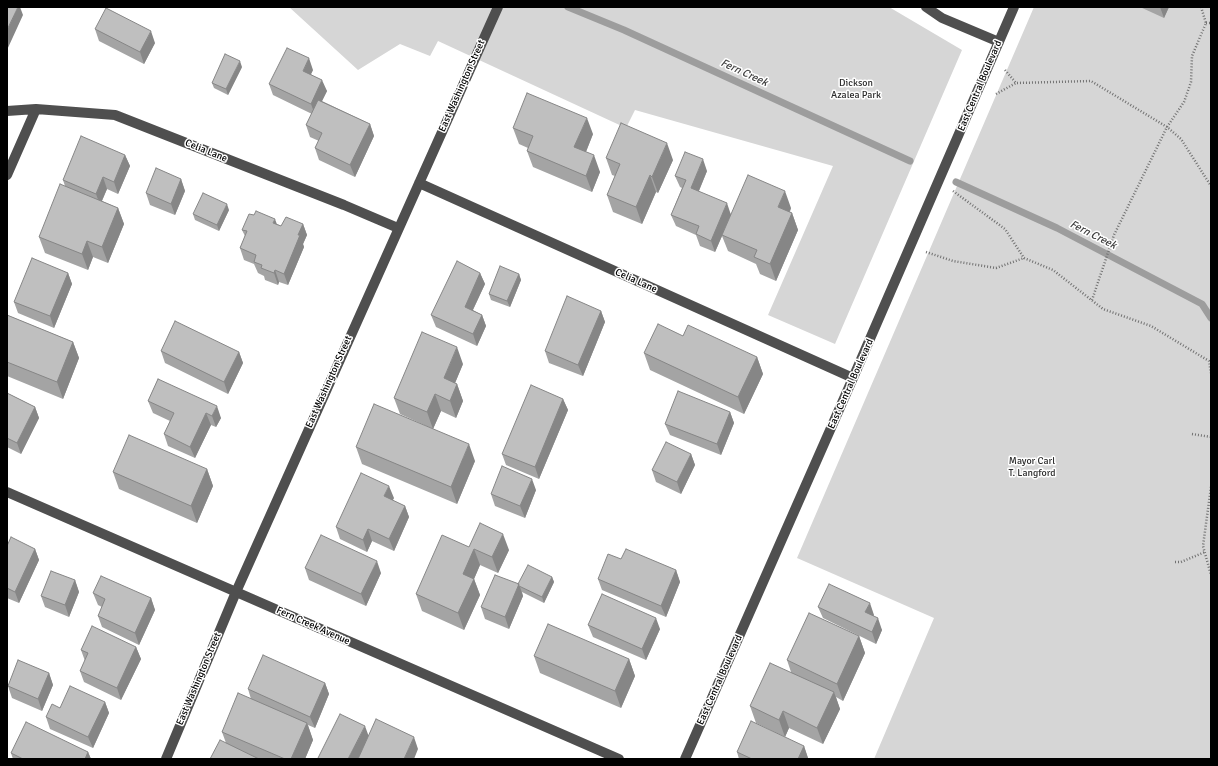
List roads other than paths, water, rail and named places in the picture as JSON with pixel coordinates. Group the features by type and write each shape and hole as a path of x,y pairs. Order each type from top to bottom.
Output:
{"street":[{"name":"East Washington Street","path":"166,759 236,592 498,7"},
{"path":"926,7 942,18 999,42"},
{"name":"East Central Boulevard","path":"684,759 853,378 1014,7"},
{"path":"7,175 36,109"},
{"name":"Celia Lane","path":"7,111 36,109 115,115 344,205 398,228"},
{"name":"Celia Lane","path":"419,183 853,378"},
{"name":"Fern Creek Avenue","path":"7,492 619,759"}],"waterway":[{"name":"Fern Creek","path":"568,7 624,30 910,161"},
{"name":"Fern Creek","path":"956,182 1057,228 1202,304 1211,318"}],"park label":[{"name":"Dickson Azalea Park","path":"856,88"},
{"name":"Mayor Carl T. Langford","path":"1032,466"}]}
